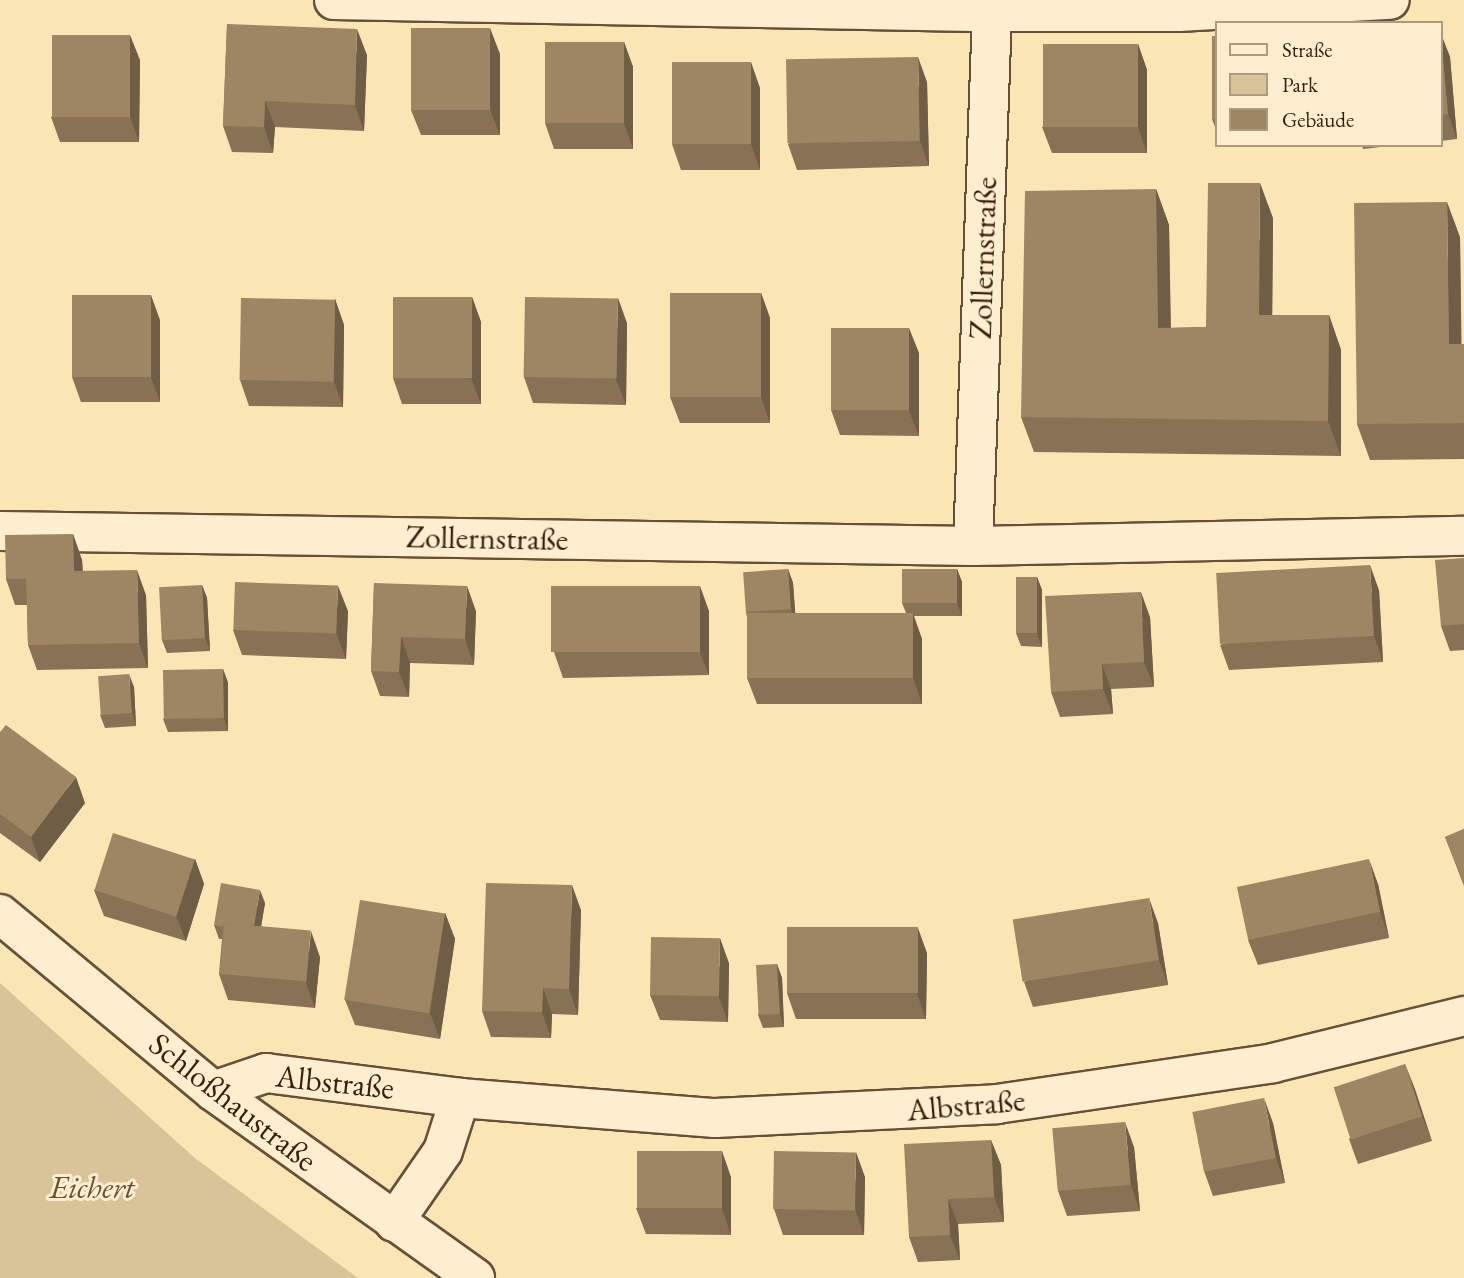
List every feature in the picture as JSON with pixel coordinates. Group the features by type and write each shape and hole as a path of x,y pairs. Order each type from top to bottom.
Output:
{"street":[{"path":"334,0 992,12 1179,12 1390,0"},
{"name":"Zollernstraße","path":"973,546 992,12"},
{"name":"Zollernstraße","path":"0,531 973,546 1464,536"},
{"name":"Schloßhaustraße","path":"0,914 213,1091 475,1278"},
{"name":"Albstraße","path":"213,1091 266,1073 460,1098 715,1118 997,1104 1273,1063 1464,1016"},
{"path":"394,1222 443,1151 460,1098"}],"green space":[{"name":"Eichert","path":"0,983 196,1159 358,1278 0,1278"}],"building":[{"path":"227,24 357,29 355,105 265,101 264,127 223,126"},
{"path":"411,28 490,28 490,110 411,110"},
{"path":"52,35 130,35 130,117 52,117"},
{"path":"1212,36 1216,36 1216,119 1212,119"},
{"path":"545,42 624,42 624,123 545,123"},
{"path":"1043,44 1138,44 1138,127 1043,127"},
{"path":"918,57 919,141 787,143 786,59"},
{"path":"1443,60 1448,114 1443,115"},
{"path":"672,62 751,62 751,144 672,144"},
{"path":"1208,183 1260,183 1259,315 1329,315 1328,421 1021,417 1025,191 1156,189 1158,328 1206,327"},
{"path":"1447,202 1449,344 1464,344 1464,423 1357,424 1354,203"},
{"path":"670,293 761,293 761,397 670,397"},
{"path":"72,295 151,295 151,377 72,377"},
{"path":"393,297 472,297 472,378 393,378"},
{"path":"525,297 618,299 617,379 524,377"},
{"path":"241,298 335,300 334,382 240,380"},
{"path":"831,328 909,328 909,410 831,410"},
{"path":"73,534 74,571 137,570 139,643 28,645 26,579 6,579 5,535"},
{"path":"1464,558 1464,624 1441,626 1435,560"},
{"path":"1370,565 1374,636 1220,644 1216,573"},
{"path":"788,569 791,609 746,612 743,572"},
{"path":"902,569 957,569 957,603 902,603"},
{"path":"1016,577 1037,577 1037,633 1016,633"},
{"path":"235,582 338,586 336,634 233,630"},
{"path":"374,583 467,586 465,639 401,637 399,672 371,671"},
{"path":"202,585 205,638 162,640 159,587"},
{"path":"551,586 700,586 700,652 551,652"},
{"path":"1141,592 1144,662 1102,664 1103,689 1051,692 1045,596"},
{"path":"747,613 913,613 913,678 747,678"},
{"path":"223,669 224,718 164,719 163,670"},
{"path":"129,674 132,713 101,715 98,676"},
{"path":"6,725 76,777 31,837 0,814 0,732"},
{"path":"1464,829 1464,883 1445,837"},
{"path":"113,833 195,860 176,917 94,890"},
{"path":"1369,859 1380,912 1248,940 1237,887"},
{"path":"221,883 260,890 254,926 224,923 223,927 214,925"},
{"path":"486,883 572,885 569,989 543,988 542,1012 482,1011"},
{"path":"1149,898 1159,960 1023,982 1013,920"},
{"path":"360,900 445,913 429,1013 344,1000"},
{"path":"224,923 311,931 306,981 220,974"},
{"path":"787,927 918,927 918,993 787,993"},
{"path":"651,937 720,938 719,996 650,995"},
{"path":"777,964 780,1014 759,1015 756,965"},
{"path":"1405,1064 1422,1116 1351,1139 1334,1087"},
{"path":"1264,1098 1276,1158 1204,1172 1192,1112"},
{"path":"1125,1122 1130,1185 1058,1191 1052,1128"},
{"path":"991,1140 994,1197 948,1199 950,1235 909,1237 904,1144"},
{"path":"637,1151 722,1151 722,1208 637,1208"},
{"path":"774,1151 856,1152 855,1210 773,1209"}]}
